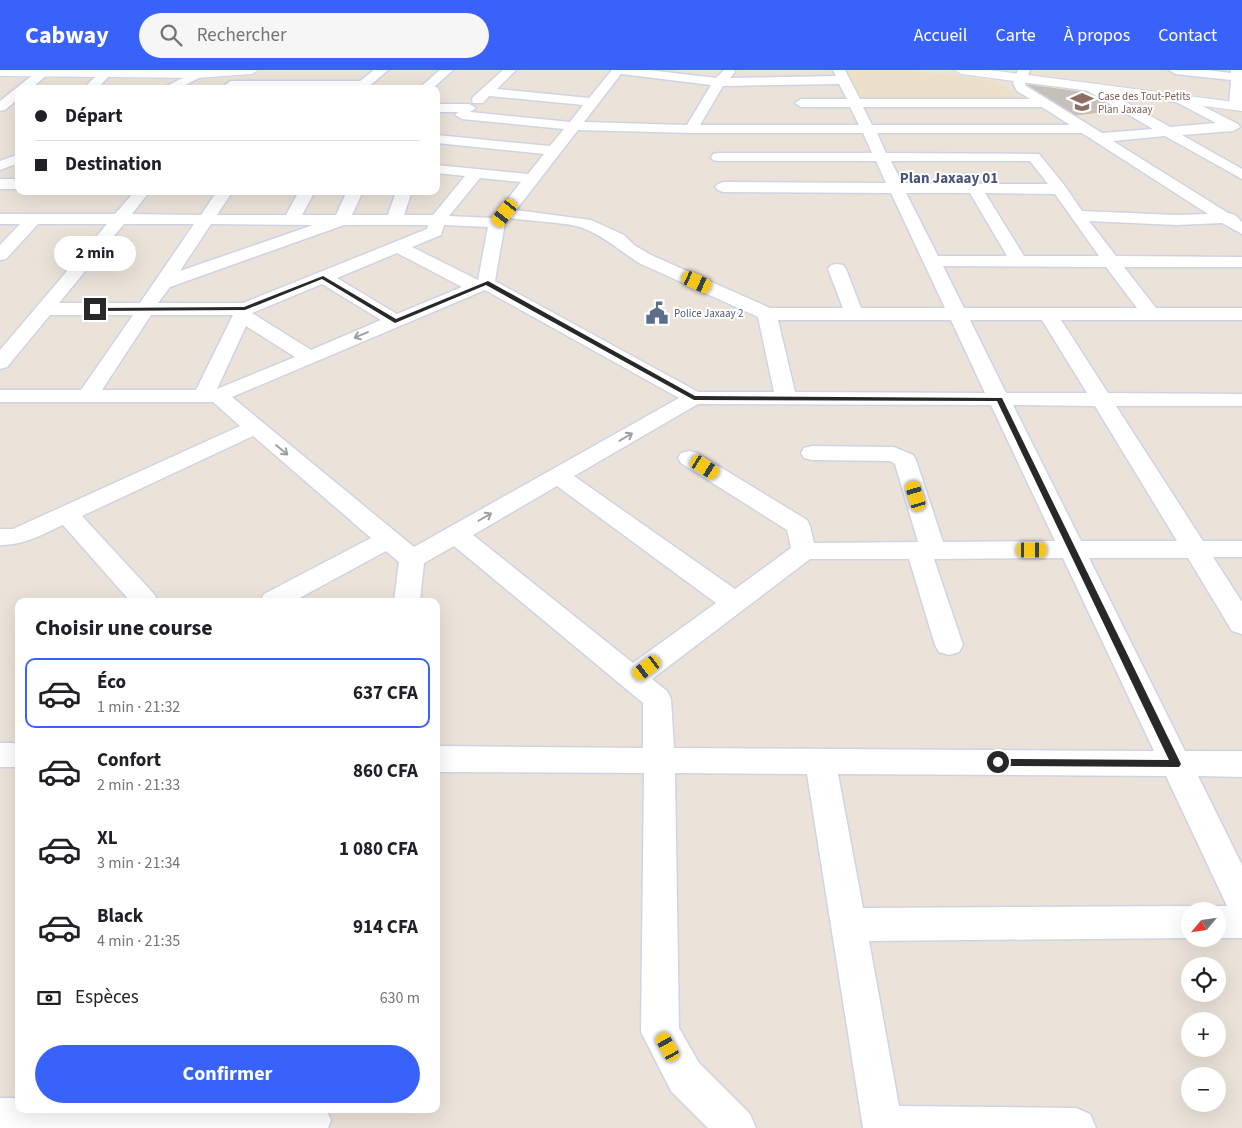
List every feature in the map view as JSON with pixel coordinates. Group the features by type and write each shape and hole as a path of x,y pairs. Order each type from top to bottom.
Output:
{"street":[{"path":"363,85 382,70"},
{"path":"429,85 447,70"},
{"path":"481,285 501,218 618,70 719,82 842,75 1242,900"},
{"path":"691,129 719,82 732,70"},
{"path":"961,70 1022,74 1090,87 1239,106 1237,74 1175,70"},
{"path":"0,72 246,71"},
{"path":"232,85 246,71"},
{"path":"28,85 44,72"},
{"path":"92,85 105,72"},
{"path":"175,85 203,72"},
{"path":"440,134 506,73 521,78"},
{"path":"1022,74 1021,88 1242,229"},
{"path":"587,85 605,86"},
{"path":"1090,87 1242,174"},
{"path":"486,92 593,102"},
{"path":"0,108 15,95"},
{"path":"1179,98 1236,129"},
{"path":"801,103 1043,103"},
{"path":"0,108 15,108"},
{"path":"440,109 574,126 691,129 1083,129"},
{"path":"1098,138 1236,129"},
{"path":"440,136 554,151"},
{"path":"718,157 1034,157 1060,189 1077,216 1151,314"},
{"path":"956,158 1019,262"},
{"path":"0,166 15,160"},
{"path":"440,169 532,179"},
{"path":"45,309 146,309 243,312 323,277 435,232 437,220 476,173"},
{"path":"0,184 15,184"},
{"path":"723,187 1060,189"},
{"path":"0,363 140,195"},
{"path":"87,396 222,195"},
{"path":"291,220 305,195"},
{"path":"163,283 342,220 353,195"},
{"path":"394,220 403,195"},
{"path":"1077,216 1137,219 1226,219 1242,217"},
{"path":"0,219 437,220 501,218 585,223 618,239 628,249 645,259 767,314 1242,314"},
{"path":"0,255 33,220"},
{"path":"398,247 481,285 694,398 1242,400"},
{"path":"933,262 1242,262"},
{"path":"837,269 854,314"},
{"path":"323,277 395,321"},
{"path":"0,396 210,396 481,285"},
{"path":"243,312 309,357"},
{"path":"210,396 243,312"},
{"path":"767,314 786,398"},
{"path":"1048,314 1242,624"},
{"path":"210,396 255,426 412,559"},
{"path":"412,559 694,398"},
{"path":"0,537 16,537 255,426"},
{"path":"812,453 894,454 905,460 949,646"},
{"path":"689,458 798,526 804,551"},
{"path":"558,476 734,602"},
{"path":"66,513 142,598"},
{"path":"456,534 657,698 660,1032 685,1077 736,1128"},
{"path":"279,598 388,539"},
{"path":"632,678 804,551 1242,549"},
{"path":"407,598 412,559"},
{"path":"0,755 15,755"},
{"path":"440,758 1242,764"},
{"path":"820,761 883,1127 1076,1128"},
{"path":"848,925 1181,922"},
{"path":"1226,922 1242,922"},
{"path":"0,1118 311,1119"}],"shaded area":[{"path":"847,70 909,70 994,81 1026,101 861,101"}],"building":[{"name":"Case des Tout-Petits Plan Jaxaay","path":"1028,85 1087,93 1117,110 1076,115"}],"place":[{"name":"Case des Tout-Petits Plan Jaxaay","path":"1082,102"},
{"name":"Police Jaxaay 2","path":"657,313"}],"district":[{"name":"Plan Jaxaay 01","path":"949,178"}],"route":[{"path":"95,309 245,308 323,277 395,321 486,283 694,398 1000,399 1176,764 998,762"}]}
